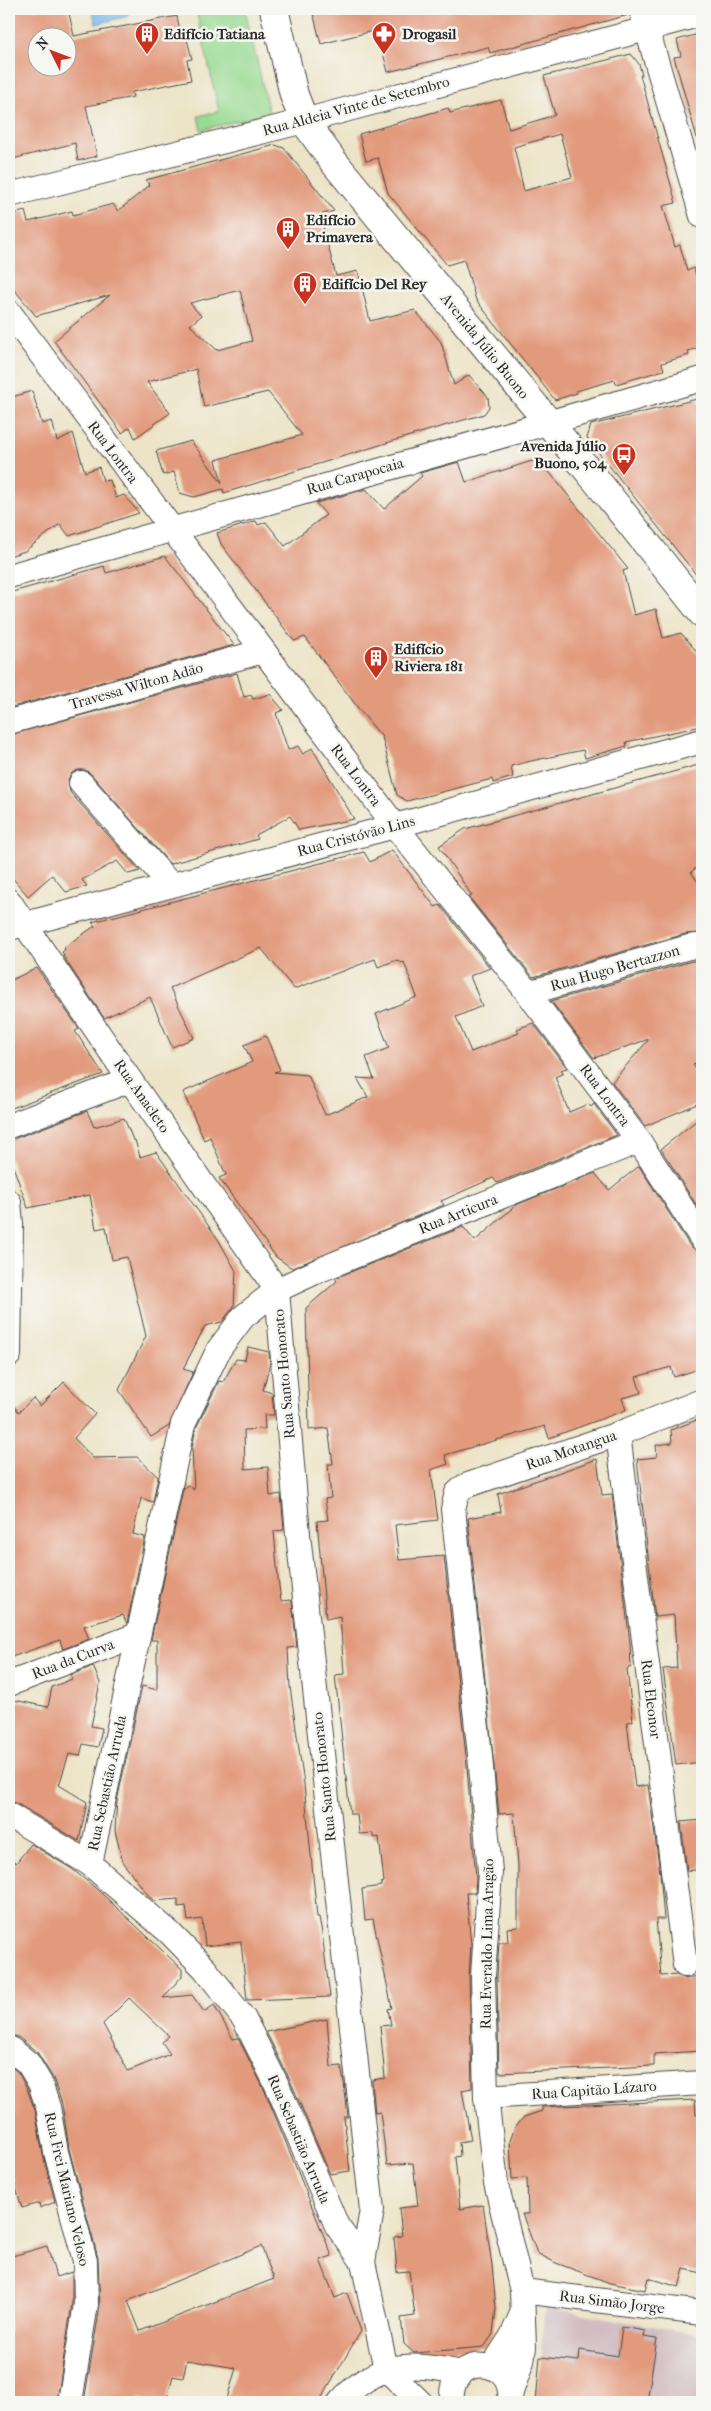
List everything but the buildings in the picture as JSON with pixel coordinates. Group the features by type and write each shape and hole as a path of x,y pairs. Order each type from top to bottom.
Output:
{"main road":[{"name":"Avenida Júlio Buono","path":"274,9 294,95 304,121 339,169 548,422 702,613"}],"street":[{"name":"Rua Aldeia Vinte de Setembro","path":"9,195 304,121 644,19 702,14"},
{"path":"644,19 702,216"},
{"name":"Rua Lontra","path":"9,312 395,826 528,993 639,1141 702,1239"},
{"name":"Rua Carapocaia","path":"9,576 170,528 702,379"},
{"name":"Travessa Wilton Adão","path":"9,722 263,651"},
{"name":"Rua Cristóvão Lins","path":"17,926 395,826 702,741"},
{"path":"81,783 170,884"},
{"name":"Rua Anacleto","path":"9,900 17,926 130,1080 277,1290"},
{"name":"Rua Hugo Bertazzon","path":"528,993 688,947 697,946 702,948"},
{"path":"9,1126 130,1080"},
{"name":"Rua Articura","path":"277,1290 322,1269 639,1141"},
{"path":"9,1202 11,1234 9,1354"},
{"name":"Rua Sebastião Arruda","path":"277,1290 243,1317 218,1349 183,1424 137,1634 90,1864 170,1933 205,1969 244,2019 277,2084 337,2226 364,2262 386,2368"},
{"name":"Rua Santo Honorato","path":"277,1290 298,1534 372,2210 364,2262"},
{"name":"Rua Motangua","path":"452,1510 457,1493 465,1486 618,1434 702,1401"},
{"name":"Rua Eleonor","path":"618,1434 685,1965"},
{"name":"Rua Everaldo Lima Aragão","path":"452,1510 480,1755 490,1872 484,1976 486,2097 496,2183 522,2291 522,2361 511,2397"},
{"name":"Rua da Curva","path":"9,1684 137,1634"},
{"path":"9,1815 90,1864"},
{"name":"Rua Frei Mariano Veloso","path":"9,2048 28,2063 40,2083 48,2107 56,2152 85,2261 86,2304 70,2402"},
{"name":"Rua Capitão Lázaro","path":"486,2097 702,2083"},
{"name":"Rua Simão Jorge","path":"522,2291 702,2312"},
{"name":"Rua Everaldo Lima Aragão","path":"492,2367 512,2336 521,2316"},
{"path":"452,2402 451,2392 454,2382 461,2373 470,2367 481,2365 492,2367 501,2373 508,2382 511,2397"},
{"path":"340,2402 358,2383 386,2368 425,2366 461,2373"},
{"path":"386,2368 420,2402"}],"shaded area":[{"path":"545,2307 702,2335 702,2402 536,2402"}],"green space":[{"path":"204,9 245,9 269,113 201,130 198,116 219,111 197,14"}],"water":[{"path":"92,9 127,9 129,16 96,24"}],"place":[{"name":"Edifício Tatiana","path":"147,55"},
{"name":"Drogasil","path":"384,55"},
{"name":"Edifício Primavera","path":"288,250"},
{"name":"Edifício Del Rey","path":"305,305"},
{"name":"Avenida Júlio Buono, 504","path":"624,476"},
{"name":"Edifício Riviera 181","path":"376,679"}]}
